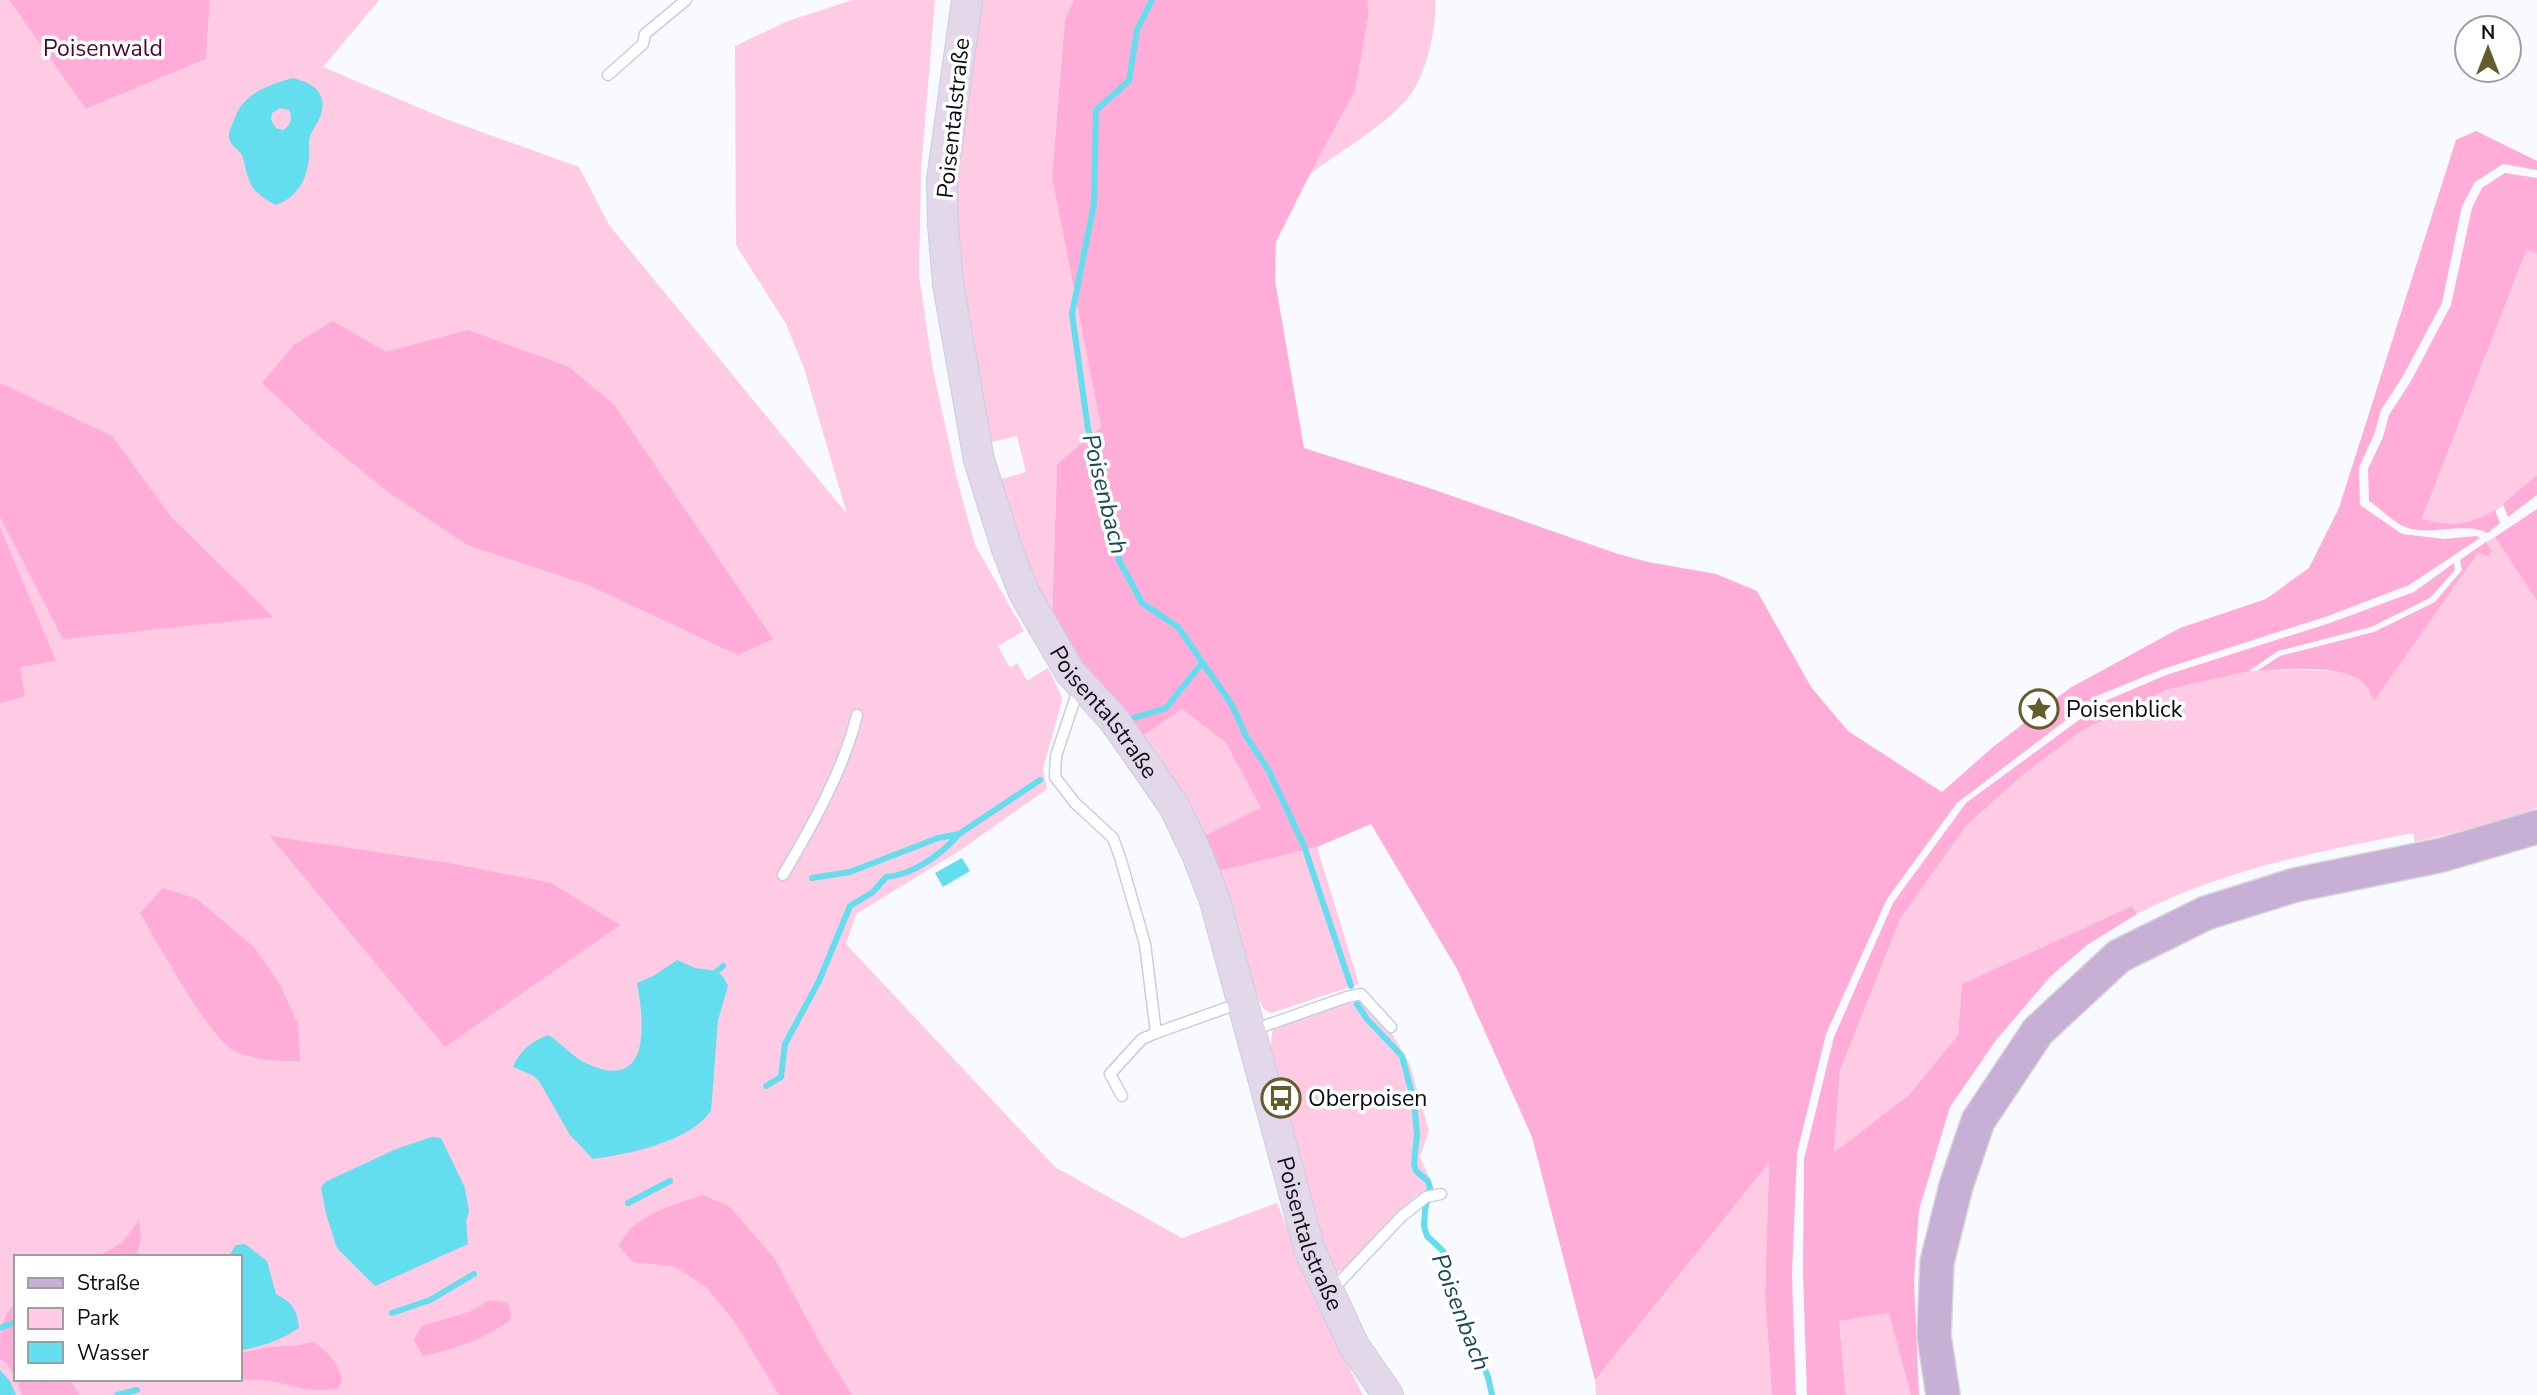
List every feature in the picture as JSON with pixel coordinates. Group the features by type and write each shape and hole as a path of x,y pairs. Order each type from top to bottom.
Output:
{"main road":[{"name":"Poisentalstraße","path":"967,0 943,180 948,284 979,460 1024,593 1070,671 1114,720 1174,806 1197,854 1215,901 1310,1251 1354,1346 1388,1395"},
{"path":"1943,1395 1934,1336 1937,1262 1956,1186 1978,1121 2038,1031 2119,956 2206,913 2295,885 2442,855 2537,827"}],"lane":[{"path":"608,75 643,44 645,34 686,0"},
{"path":"1080,684 1056,756 1055,777 1075,803 1113,838 1145,944 1156,1033"},
{"path":"783,875 829,788 857,715"},
{"path":"1250,1031 1347,997 1361,995 1391,1027"},
{"path":"1122,1096 1111,1074 1142,1039 1243,1002"},
{"path":"1329,1293 1401,1217 1426,1197 1441,1194"}],"green space":[{"path":"0,0 9,0 87,109 206,59 210,0 379,0 323,67 443,118 579,167 609,225 847,514 804,368 786,324 736,245 735,46 788,21 853,0 935,0 921,171 919,275 933,370 957,479 975,545 1024,631 998,646 1010,668 1017,663 1027,681 1048,668 1062,701 1043,769 1047,789 959,851 856,914 846,944 1055,1167 1182,1238 1277,1203 1322,1314 1363,1395 0,1395"},
{"name":"Poisenwald","path":"9,0 210,0 206,59 86,109"},
{"path":"978,0 1074,0 1065,19 1052,177 1101,427 1057,464 1052,619 1024,565 998,480 1026,472 1017,436 987,443 963,320 954,176"},
{"path":"1074,0 1367,0 1369,13 1355,91 1276,242 1275,281 1304,448 1618,554 1716,574 1757,591 1811,687 1848,731 1942,792 1993,747 2070,688 2180,628 2266,599 2309,568 2339,508 2456,140 2476,131 2537,161 2537,170 2503,164 2475,182 2462,206 2442,303 2403,376 2381,410 2374,435 2359,467 2360,505 2402,534 2444,539 2476,536 2480,538 2409,585 2328,616 2163,669 2099,695 1957,803 1887,899 1826,1034 1797,1153 1792,1275 1796,1395 1772,1395 1765,1296 1769,1162 1595,1380 1532,1137 1457,969 1371,824 1317,847 1215,872 1202,837 1261,808 1226,743 1182,709 1141,737 1092,678 1052,619 1057,464 1101,427 1052,177 1065,19"},
{"path":"1367,0 1435,0 1432,38 1425,65 1414,89 1399,108 1310,174 1355,91 1369,13"},
{"path":"2505,173 2537,178 2537,254 2527,249 2422,519 2460,524 2495,510 2500,523 2488,533 2468,528 2415,530 2396,522 2369,501 2368,469 2383,437 2389,415 2411,381 2451,305 2472,208 2482,188"},
{"path":"2527,249 2537,254 2537,475 2506,503 2480,520 2459,525 2422,520"},
{"path":"333,321 386,352 468,330 569,367 614,405 773,639 738,655 586,584 467,545 388,492 319,436 262,383 294,345"},
{"path":"0,383 112,436 172,518 273,617 63,639 0,517"},
{"path":"2537,475 2537,495 2508,517 2503,504"},
{"path":"2537,509 2537,601 2495,537"},
{"path":"0,527 56,661 20,667 25,696 0,703"},
{"path":"2495,537 2537,601 2537,808 2493,823 2415,842 2413,833 2272,864 2202,885 2137,914 2132,906 1962,984 1958,1035 1909,1095 1834,1154 1840,1071 1900,919 1966,826 2025,773 2083,730 2169,689 2245,671 2346,672 2365,684 2374,701 2478,553 2492,551 2486,542"},
{"path":"2486,542 2492,551 2489,556 2478,553 2374,701 2366,686 2345,673 2315,669 2257,671 2280,656 2374,632 2435,602 2462,570 2460,560"},
{"path":"2454,563 2455,570 2430,598 2371,627 2278,651 2249,671 2169,689 2083,730 2025,773 1966,826 1900,919 1840,1071 1834,1153 1909,1095 1958,1035 1962,984 2132,906 2137,914 2087,945 2051,976 1996,1040 1950,1107 1919,1210 1914,1281 1919,1395 1911,1395 1889,1313 1839,1321 1846,1395 1807,1395 1803,1274 1804,1159 1834,1037 1893,903 1966,803 2105,701 2166,675 2330,623 2414,592"},
{"path":"1182,709 1226,743 1262,808 1202,837 1171,775 1141,737"},
{"path":"270,836 449,863 551,883 620,925 445,1047"},
{"path":"1317,847 1359,984 1271,1013 1263,1008 1255,991 1215,872"},
{"path":"163,888 197,899 254,947 279,983 298,1024 300,1061 243,1054 225,1043 212,1029 184,988 140,913"},
{"path":"1352,1000 1355,1005 1363,1002 1390,1030 1410,1065 1429,1131 1420,1157 1434,1188 1417,1195 1346,1268 1338,1272 1333,1271 1323,1251 1283,1116 1286,1094 1271,1058 1271,1044 1273,1029 1334,1003"},
{"path":"1769,1160 1765,1296 1772,1395 1596,1395 1595,1380"},
{"path":"703,1195 730,1207 774,1258 822,1347 852,1395 779,1395 734,1321 706,1287 674,1266 633,1262 619,1246 625,1235 644,1219 667,1207"},
{"path":"139,1220 141,1238 137,1255 101,1255 122,1243"},
{"path":"490,1300 508,1303 511,1319 492,1332 469,1342 423,1356 414,1340 422,1326 469,1312"},
{"path":"14,1305 14,1375 0,1359 4,1321"},
{"path":"1890,1313 1911,1395 1846,1395 1839,1321"},
{"path":"314,1342 329,1355 342,1381 338,1389 313,1390 272,1381 242,1379 242,1353"},
{"path":"17,1381 71,1381 79,1395 22,1395"}],"water":[{"path":"293,78 317,90 321,95 322,109 310,137 308,167 303,181 289,198 275,205 255,191 242,155 231,143 229,133 240,107 246,100 265,88","holes":["280,108 289,110 291,119 288,126 283,130 276,128 271,120 272,113"]},
{"path":"962,858 970,871 943,887 935,873"},
{"path":"677,960 695,968 717,971 728,986 718,1020 711,1111 688,1131 657,1145 593,1159 570,1135 539,1081 513,1067 527,1047 548,1035 582,1061 605,1070 621,1070 632,1063 641,1036 637,983"},
{"path":"432,1137 441,1138 465,1188 469,1212 466,1221 468,1244 375,1286 337,1248 321,1187 325,1182 396,1149"},
{"path":"245,1244 267,1261 276,1294 293,1307 299,1328 271,1343 242,1350 242,1255 229,1255 236,1245"},
{"path":"0,1370 10,1381 16,1395 0,1395"}],"waterway":[{"name":"Poisenbach","path":"1152,0 1137,30 1129,81 1096,110 1094,204 1072,314 1088,429 1110,508 1119,560 1142,603 1178,627 1232,705 1246,736 1269,771 1304,846 1351,986"},
{"path":"1134,718 1166,708 1202,663"},
{"path":"812,878 850,872 938,838 959,834 1040,780"},
{"path":"766,1086 781,1077 785,1044 819,981 850,906 873,892 886,877 906,872 926,862 959,834"},
{"path":"717,971 723,966"},
{"name":"Poisenbach","path":"1357,1004 1367,1019 1402,1056 1414,1101 1417,1135 1414,1164 1416,1171 1428,1181 1430,1188 1424,1226 1427,1236 1443,1251 1492,1395"},
{"path":"628,1203 670,1181"},
{"path":"392,1313 430,1300 474,1274"},
{"path":"0,1328 14,1323"},
{"path":"117,1395 137,1390"}],"place":[{"name":"Poisenblick","path":"2039,709"},
{"name":"Oberpoisen","path":"1281,1098"}]}
